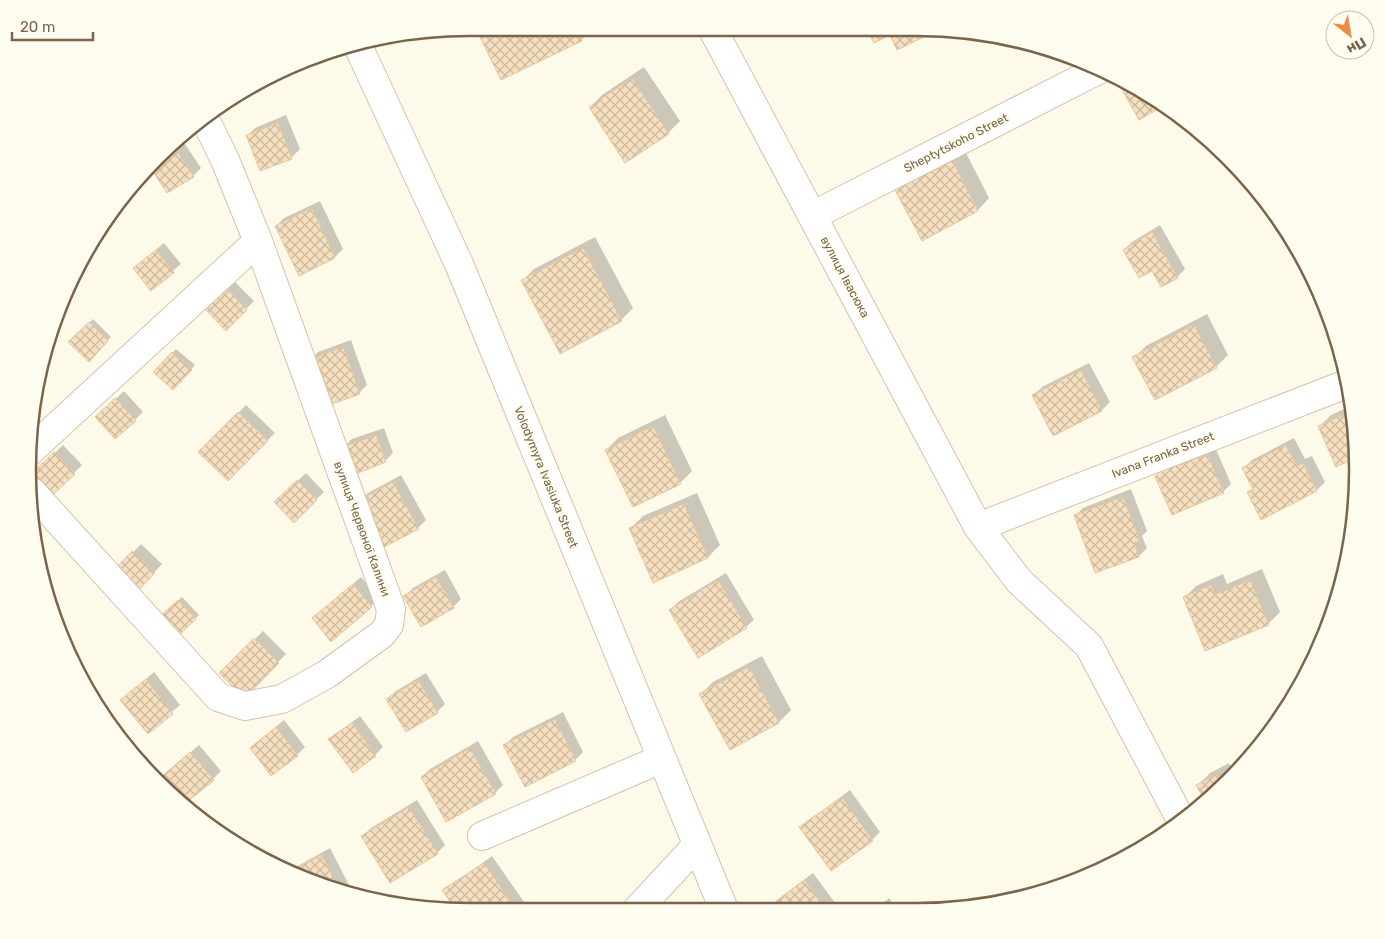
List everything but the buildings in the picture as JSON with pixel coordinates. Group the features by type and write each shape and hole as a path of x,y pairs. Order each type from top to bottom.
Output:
{"street":[{"name":"вулиця Івасюка","path":"716,36 978,527 1019,582 1089,646 1178,814"},
{"name":"Volodymyra Ivasiuka Street","path":"360,50 459,264 721,903"},
{"name":"Sheptytskoho Street","path":"812,216 1091,74"},
{"name":"вулиця Червоної Калини","path":"37,497 218,697 245,706 282,699 328,674 382,634 390,624 391,609 258,241 225,160 208,125"},
{"path":"37,445 258,241"},
{"name":"Ivana Franka Street","path":"978,527 1340,386"},
{"path":"482,836 661,759"},
{"path":"643,903 696,845"}]}
